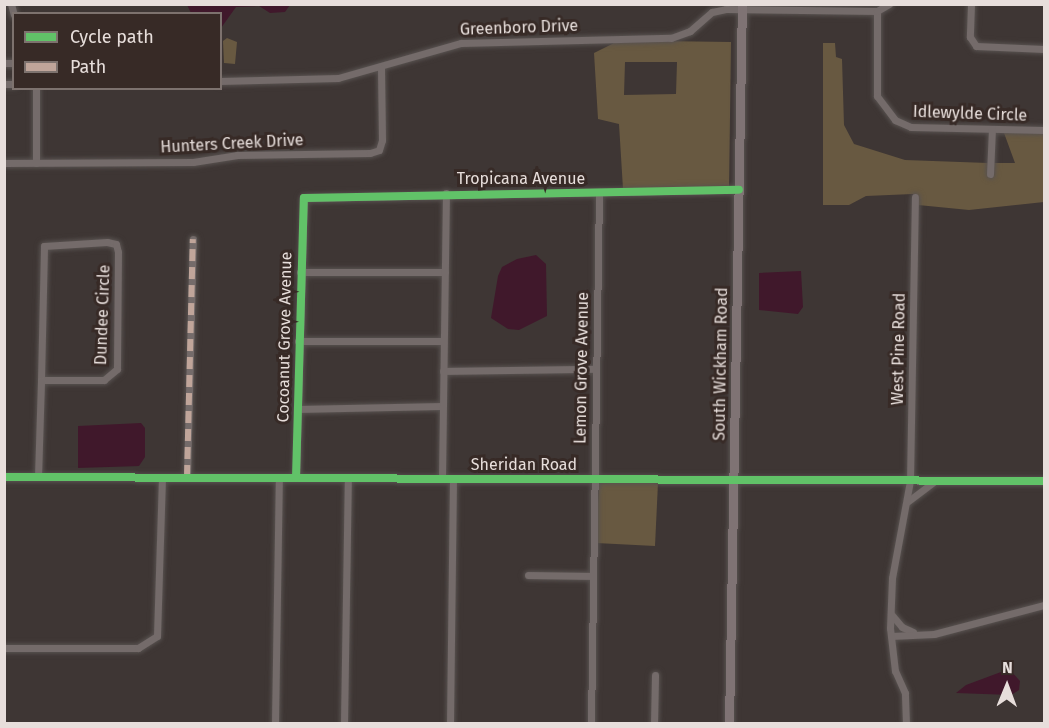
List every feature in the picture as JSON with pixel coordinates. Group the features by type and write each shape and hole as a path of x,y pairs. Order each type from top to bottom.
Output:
{"main road":[{"name":"South Wickham Road","path":"729,723 742,7"}],"street":[{"path":"742,7 877,11 889,4"},
{"path":"971,4 970,37 976,46 1044,49"},
{"name":"Greenboro Drive","path":"222,81 317,80 381,68 422,51 461,43 671,38 690,32 712,12 742,7"},
{"name":"Idlewylde Circle","path":"877,11 876,83 883,109 895,120 911,127 1044,130"},
{"name":"Hunters Creek Drive","path":"4,163 193,162 237,155 370,153 379,150 382,140 381,68"},
{"path":"36,90 36,163"},
{"path":"990,174 992,129"},
{"name":"Tropicana Avenue","path":"304,198 446,193 739,190"},
{"name":"Lemon Grove Avenue","path":"591,723 599,192"},
{"path":"442,478 446,193"},
{"name":"West Pine Road","path":"906,723 906,693 895,671 891,614 892,578 910,481 915,196"},
{"name":"Cocoanut Grove Avenue","path":"297,478 298,341 304,198"},
{"path":"187,477 193,239"},
{"name":"Dundee Circle","path":"38,477 40,380 44,246 116,244 117,369 104,380 40,380"},
{"path":"300,272 444,272"},
{"path":"298,341 443,341"},
{"path":"442,372 595,369"},
{"path":"297,409 442,406"},
{"name":"Sheridan Road","path":"4,477 1044,481"},
{"path":"275,723 279,478"},
{"path":"344,723 348,478"},
{"path":"4,648 138,648 157,636 162,479"},
{"path":"450,723 453,479"},
{"path":"907,502 936,481"},
{"path":"528,575 592,576"},
{"path":"891,636 913,632 934,634 1044,605"},
{"path":"891,614 902,627 913,632"},
{"path":"654,723 655,675"}],"shaded area":[{"path":"187,4 290,5 285,12 270,13 259,6 236,7 222,27 222,12 191,12"},
{"path":"227,38 237,42 235,64 224,63 223,41"},
{"path":"731,42 729,190 623,189 619,124 598,119 594,53 614,43","holes":["625,62 677,62 676,94 624,95"]},
{"path":"823,43 835,43 836,57 842,59 844,125 854,144 905,160 988,163 988,177 992,177 993,163 1015,163 1004,133 1044,133 1044,202 969,210 918,205 919,196 913,194 866,196 849,205 823,205"},
{"path":"536,255 546,264 547,316 519,330 508,329 491,318 498,276 502,267 517,259"},
{"path":"801,271 803,307 798,314 759,310 759,273"},
{"path":"141,423 145,428 145,457 139,466 78,468 78,426"},
{"path":"599,483 658,483 655,546 596,543"},
{"path":"1009,669 1020,681 1019,690 1011,695 956,693 966,685"}],"marked path":[{"path":"187,477 193,239"}],"cycle path":[{"path":"296,478 304,198 739,190"},
{"path":"4,477 1044,481"}]}
